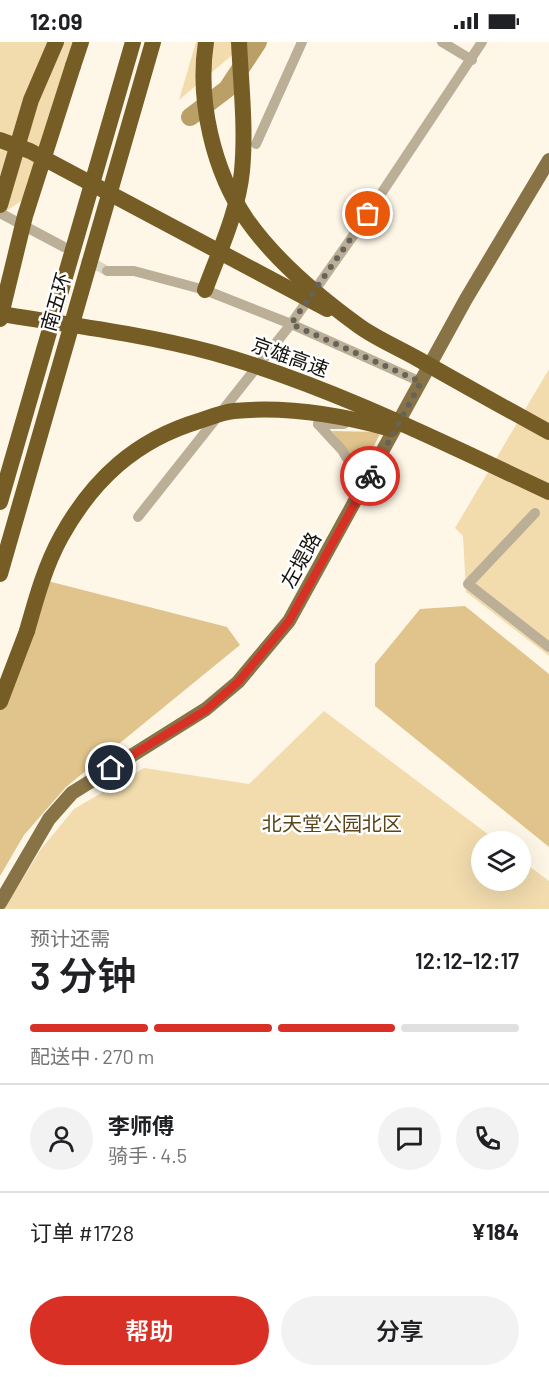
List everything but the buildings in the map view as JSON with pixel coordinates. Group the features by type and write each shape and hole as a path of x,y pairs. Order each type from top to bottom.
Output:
{"highway":[{"path":"0,205 31,100 56,42"},
{"path":"0,319 25,216 81,42"},
{"name":"南五环","path":"0,502 133,42"},
{"name":"南五环","path":"0,574 153,42"},
{"path":"206,42 204,93 211,136 225,180 246,218 289,268 359,327"},
{"path":"205,290 234,212 242,161 243,129 239,42"},
{"path":"0,140 30,150 549,432"},
{"name":"京雄高速","path":"0,314 150,338 215,353 317,389 453,447 549,492"},
{"path":"0,702 27,631 46,570 60,538 97,483 123,460 173,429 232,411 286,408 378,425 453,447"}],"main road":[{"name":"左堤路","path":"0,903 49,819 72,793 206,710 238,682 289,621 466,300 549,160"}],"street":[{"path":"256,144 302,42"},
{"path":"442,42 472,60"},
{"path":"138,517 291,324 472,60 482,42"},
{"path":"0,213 64,246"},
{"path":"107,271 135,271 205,290 291,324 421,382"},
{"path":"364,487 342,450 318,424 359,423 402,417"},
{"path":"535,513 468,584 549,647"}],"green space":[{"path":"0,42 74,42 29,196 0,215"},
{"path":"196,42 240,42 231,56 179,100"},
{"path":"549,369 549,656 466,592 463,536 455,528"},
{"name":"北天堂公园北区","path":"324,711 484,831 471,831 471,891 531,891 531,868 549,881 549,909 4,909 41,849 74,809 144,768 249,784"}],"shaded area":[{"path":"332,431 381,432 362,469"},
{"path":"36,578 227,627 240,645 66,787 24,835 0,876 0,693"},
{"path":"465,606 549,674 549,847 375,706 375,664 420,609"}],"waterway":[{"path":"190,117 227,89 258,42"}],"tunnel":[{"path":"70,250 107,271"}],"way so far":[{"path":"368,214 291,324 421,382 370,476"}],"route":[{"path":"111,768 206,710 238,682 289,621 370,476"}]}
